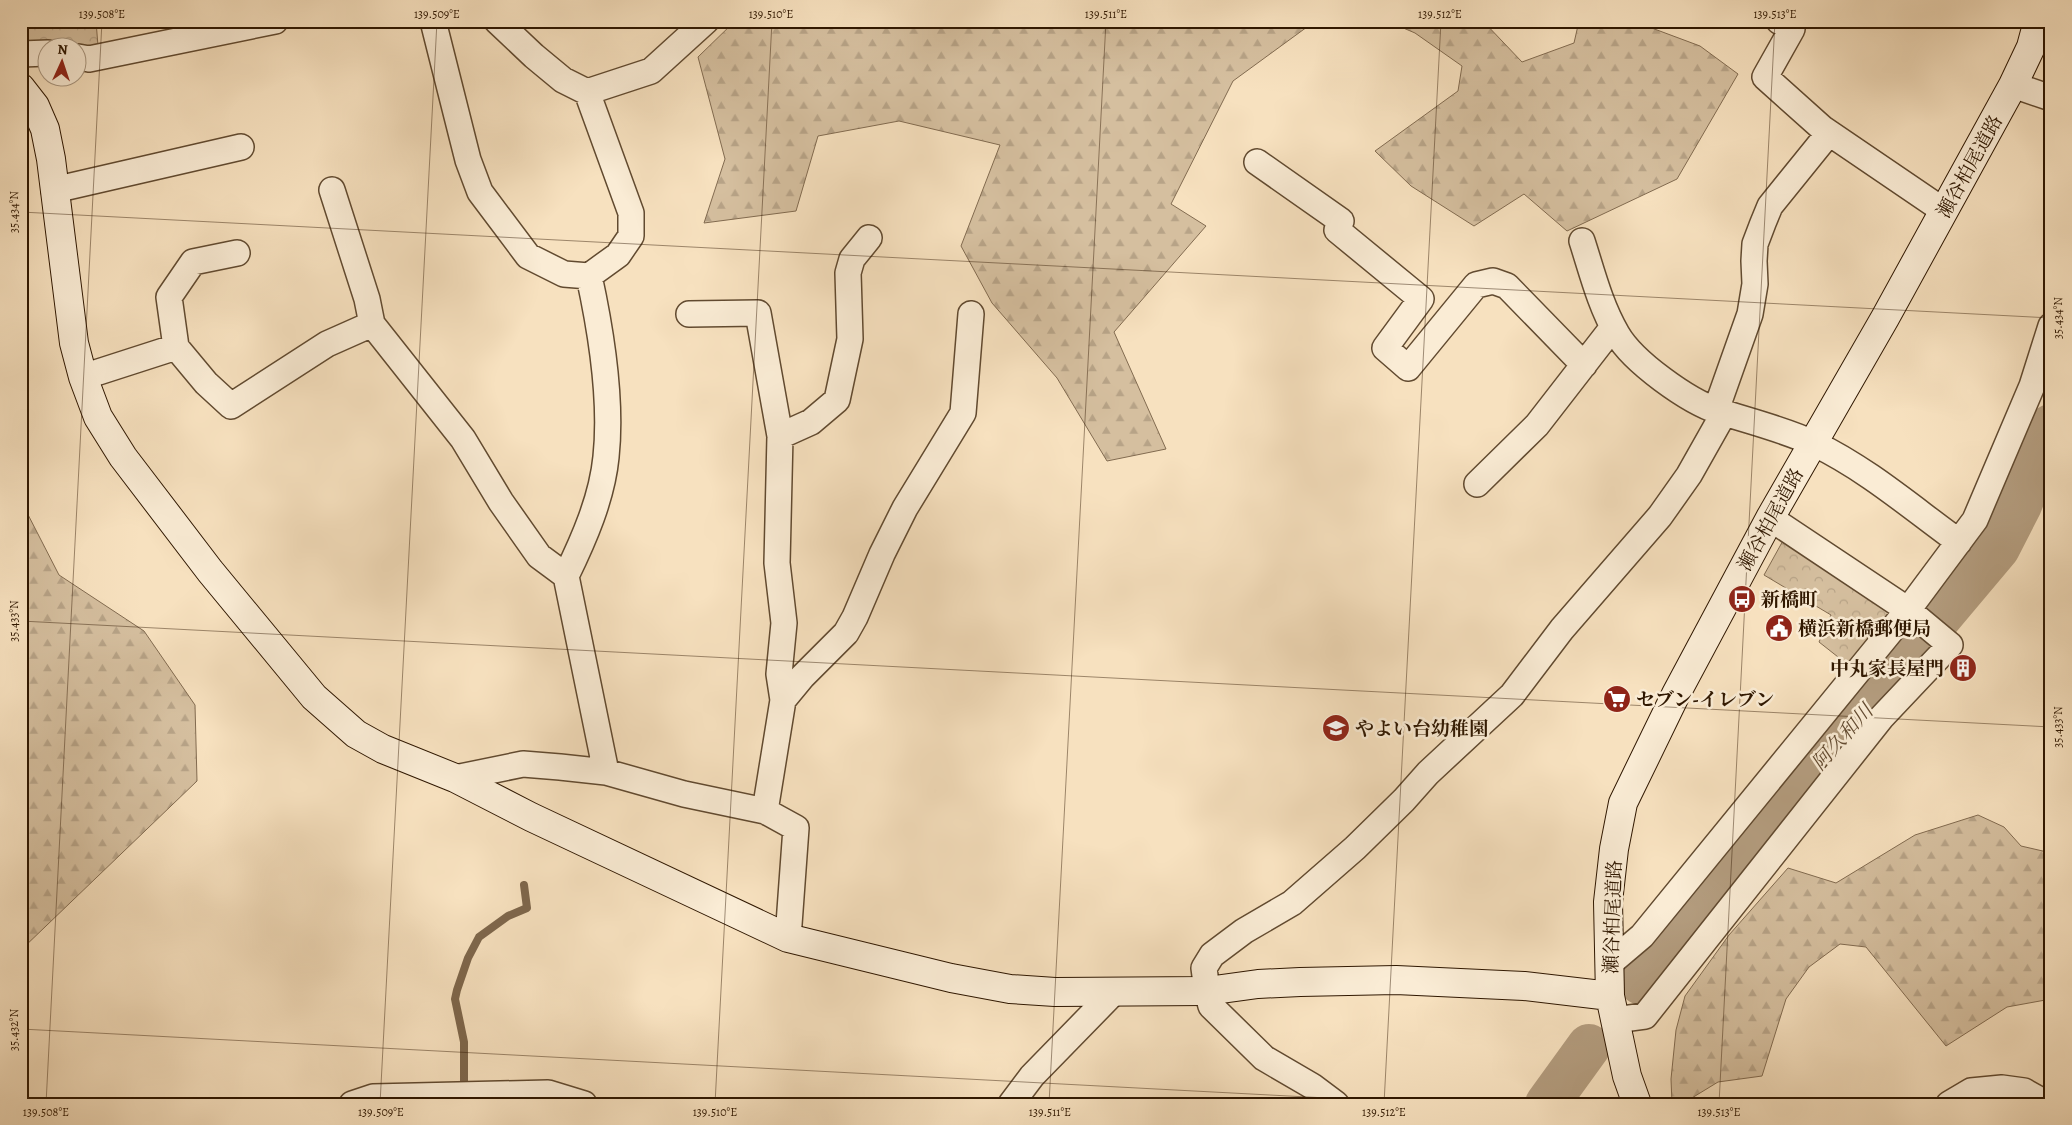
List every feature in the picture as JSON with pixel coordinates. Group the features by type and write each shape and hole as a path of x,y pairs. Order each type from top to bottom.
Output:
{"street":[{"path":"88,59 275,21"},
{"path":"433,21 468,160 480,192 528,256 564,274 588,276 618,255 631,236 631,213 588,92"},
{"path":"497,21 563,80 588,92 652,71 706,21"},
{"path":"1779,21 1792,30 1765,77 1829,133 1944,211"},
{"name":"瀬谷柏尾道路","path":"1637,1104 1627,1076 1613,1008 1609,964 1608,902 1614,849 1623,803 1676,694 1770,518 1885,318 2014,85 2038,21"},
{"path":"21,54 38,53"},
{"path":"2014,85 2051,98"},
{"path":"21,88 35,106 44,129 51,159 74,343 83,376 98,417 123,457 210,571 314,697 356,734 383,749 455,778 531,817 788,938 951,978 1010,989 1113,993 1206,991 1275,983 1396,980 1524,986 1644,1016 1881,718 1950,645 1911,613 1770,518"},
{"path":"1336,1104 1312,1086 1264,1058 1211,1006 1206,991 1204,968 1212,955 1244,931 1299,897 1355,848 1404,800 1428,773 1512,696 1562,629 1660,516 1688,475 1720,412 1750,314 1755,284 1755,244 1770,206 1829,133"},
{"path":"54,190 241,146"},
{"path":"1257,162 1340,221 1337,230 1421,299 1385,348 1408,368 1476,285 1493,281 1508,286 1584,365"},
{"path":"332,190 367,299 372,324 463,439 501,502 539,556 566,576"},
{"path":"780,436 811,422 837,400 850,339 848,273 852,259 869,238"},
{"path":"1582,241 1602,303 1617,335 1640,360 1663,380 1696,401 1720,412 1812,443 1842,458 1959,542"},
{"path":"237,253 193,262 169,297 176,347 206,383 231,406 327,344 372,324"},
{"path":"588,276 597,314 608,417 606,459 596,503 580,548 566,576 606,772"},
{"path":"689,314 758,313 780,436 777,563 784,622 779,674 783,700 765,811"},
{"path":"783,700 802,677 846,633 905,508 963,413 971,314"},
{"path":"1609,964 1642,936 1911,613 1975,520 2041,389 2051,326"},
{"path":"1477,484 1537,425 1613,327"},
{"path":"83,376 176,347"},
{"path":"455,778 523,764 606,772 684,794 765,811 796,828 788,938"},
{"path":"1011,1104 1032,1076 1113,993"},
{"path":"1949,1104 1971,1091 2002,1088 2024,1092 2047,1104"},
{"path":"352,1104 372,1097 548,1093 584,1104"}],"green space":[{"path":"21,21 96,21 98,46 88,47 88,38 38,38 38,44 21,45"},
{"path":"735,21 1311,21 1307,27 1233,81 1171,204 1206,226 1114,332 1166,449 1107,461 1057,378 992,303 961,246 1000,145 899,121 818,136 796,211 704,223 725,159 698,57"},
{"path":"1387,21 1483,21 1522,62 1574,43 1579,21 1622,21 1641,24 1700,46 1738,74 1677,179 1567,231 1524,194 1474,226 1411,186 1375,151 1458,91 1462,66 1415,33"},
{"path":"21,501 59,575 144,631 195,705 197,781 21,950"},
{"path":"1785,537 1890,613 1852,668 1819,642 1831,615 1764,575"},
{"path":"1978,815 2004,827 2021,846 2047,852 2051,848 2051,999 2007,1007 1946,1046 1866,947 1840,944 1809,967 1786,999 1762,1076 1718,1082 1682,1104 1672,1104 1671,1079 1676,1030 1685,996 1729,935 1788,868 1836,883 1915,835"}],"waterway":[{"name":"阿久和川","path":"1641,983 1755,850 1809,773 1863,714 1998,548 2020,505 2051,426"},
{"path":"464,1092 464,1042 455,999 457,990 468,958 479,937 508,916 527,908 524,885"},
{"name":"阿久和川","path":"1547,1104 1589,1046"}],"place":[{"name":"新橋町","path":"1742,599"},
{"name":"横浜新橋郵便局","path":"1779,628"},
{"name":"中丸家長屋門","path":"1963,668"},
{"name":"セブン-イレブン","path":"1617,699"},
{"name":"やよい台幼稚園","path":"1336,728"}]}
